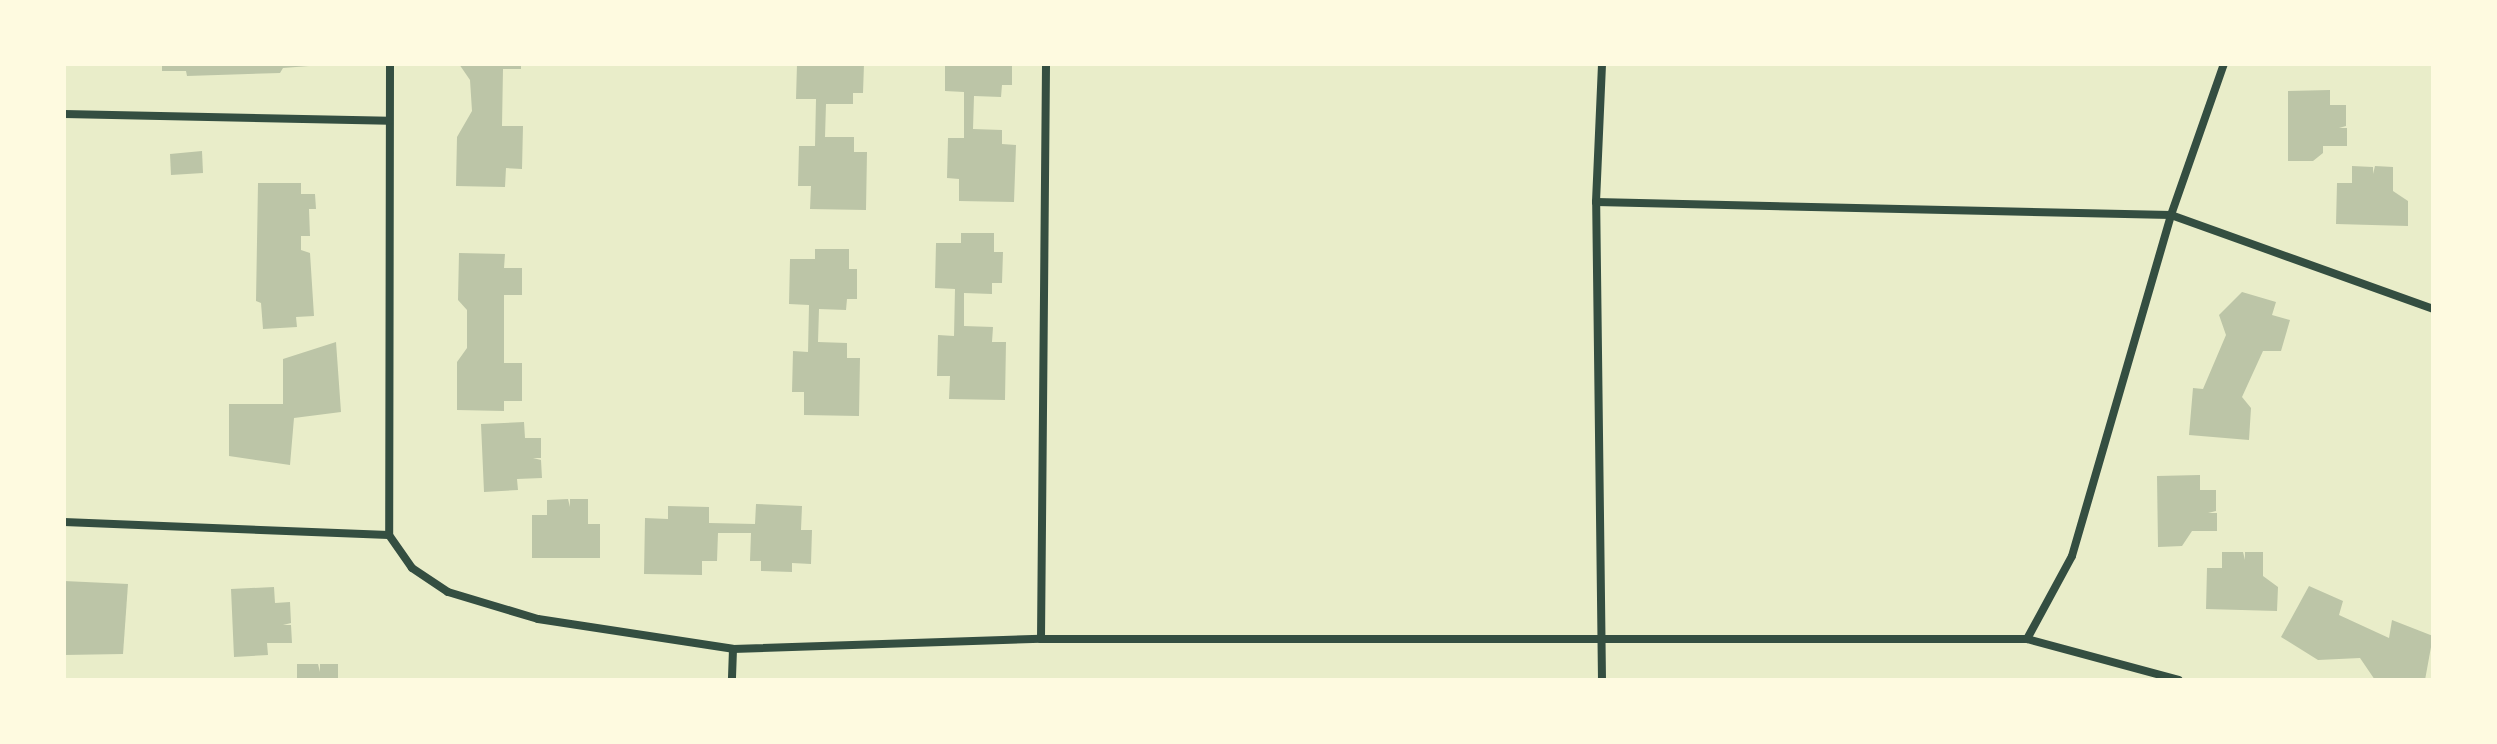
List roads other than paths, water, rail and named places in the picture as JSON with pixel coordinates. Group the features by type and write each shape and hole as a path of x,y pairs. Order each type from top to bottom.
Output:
{"street":[{"path":"390,64 389,535 412,568 448,592 538,619 733,649 1041,639 1603,642 2027,639 2179,680"},
{"path":"1041,639 1046,64"},
{"path":"1602,64 1596,202 1602,680"},
{"path":"2027,639 2054,596 2085,519 2171,215 2224,64"},
{"path":"64,114 389,121"},
{"path":"1596,202 2171,215 2433,309"},
{"path":"64,522 389,535"},
{"path":"732,680 733,649"}]}
